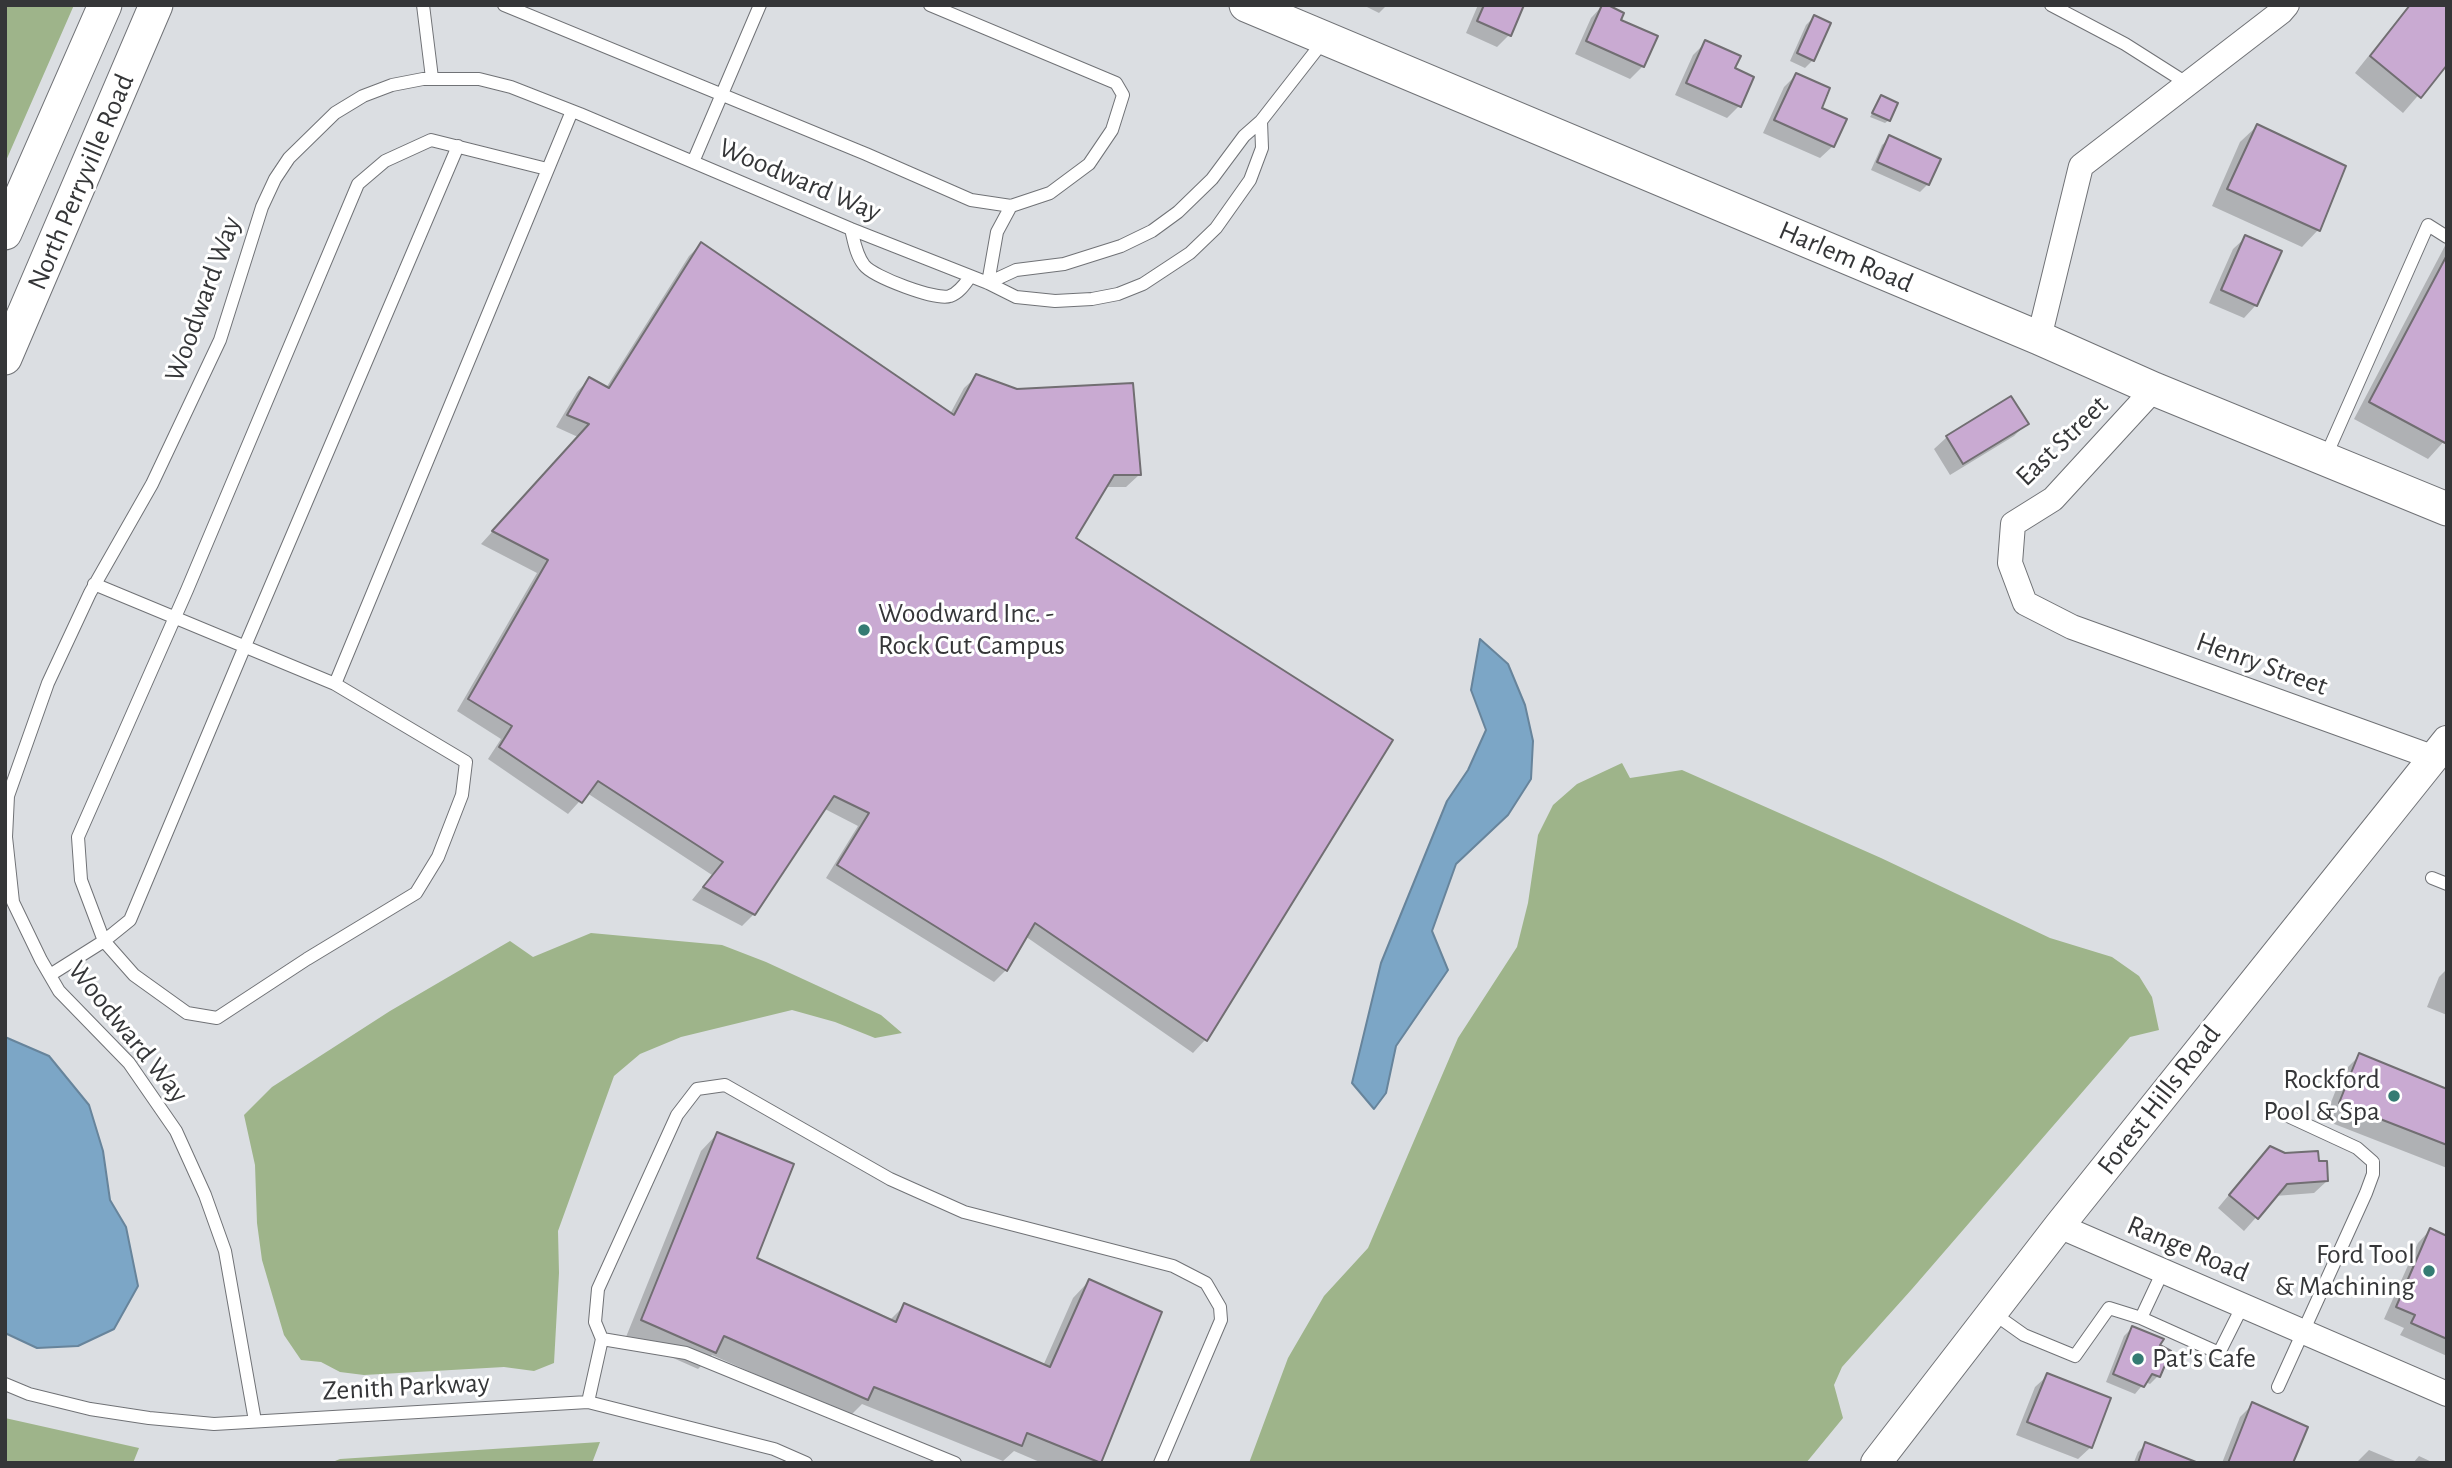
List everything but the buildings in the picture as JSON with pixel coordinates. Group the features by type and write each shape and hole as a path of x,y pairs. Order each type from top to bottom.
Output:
{"main road":[{"name":"North Perryville Road","path":"5,233 105,5"},
{"name":"North Perryville Road","path":"5,358 156,5"},
{"name":"Harlem Road","path":"1246,5 2039,338 2154,389 2447,509"}],"street":[{"path":"2039,338 2081,166 2287,5"},
{"name":"East Street","path":"2072,627 2025,603 2010,563 2013,524 2053,499 2154,389"},
{"name":"Henry Street","path":"2072,627 2439,749"},
{"name":"Forest Hills Road","path":"1876,1463 2059,1226 2439,749"},
{"name":"Range Road","path":"2059,1226 2447,1394"}],"lane":[{"path":"423,5 432,78"},
{"path":"504,5 971,200 1011,206 1049,193 1088,164 1112,130 1123,95 1116,83 930,5"},
{"path":"693,162 760,5"},
{"path":"2051,5 2125,44 2188,84"},
{"path":"988,283 1016,270 1064,264 1092,257 1152,231 1195,197 1244,136 1261,121 1325,39"},
{"name":"Woodward Way","path":"255,1421 225,1251 205,1195 176,1131 128,1063 60,991 23,927 13,902 6,837 8,796 48,683 94,584 152,484 220,340 262,207 275,178 289,158 335,113 363,96 392,85 432,78 479,79 572,110 1016,297 1055,301 1118,294 1167,271 1190,253 1230,211 1250,180 1262,148 1261,121"},
{"path":"335,684 572,110"},
{"path":"94,584 175,617 245,646 335,684 466,762 462,795 438,857 416,893 217,1017 187,1013 134,975 104,941 80,880 78,837 175,617 358,184 385,161 432,140 547,169"},
{"path":"50,975 104,941 130,920 458,146"},
{"path":"988,283 997,232 1011,206"},
{"path":"2325,458 2428,225 2447,237"},
{"path":"851,229 864,266 877,275 935,297 949,297 959,291 970,277"},
{"path":"2432,878 2447,884"},
{"path":"588,1402 602,1339 595,1322 598,1289 677,1115 697,1089 725,1085 890,1179 964,1212 1173,1266 1206,1283 1220,1307 1221,1320 1160,1463"},
{"path":"2278,1387 2366,1193 2374,1169 2373,1162 2357,1148 2290,1117"},
{"path":"2141,1318 2163,1271"},
{"path":"1992,1312 2024,1335 2075,1356 2109,1308 2141,1318 2219,1353 2243,1306"},
{"path":"602,1339 686,1353 955,1463"},
{"name":"Zenith Parkway","path":"5,1384 29,1394 90,1409 214,1424 588,1402 774,1449 803,1462"}],"green space":[{"path":"5,5 74,5 5,163"},
{"path":"1622,763 1630,778 1682,770 1881,858 2050,938 2112,957 2139,976 2152,997 2159,1030 2130,1037 1842,1367 1834,1385 1843,1418 1806,1463 1249,1463 1288,1358 1324,1296 1368,1248 1458,1038 1517,947 1528,903 1538,835 1553,805 1577,784"},
{"path":"591,933 722,945 766,962 881,1015 902,1033 875,1038 835,1022 792,1010 681,1037 640,1054 614,1076 558,1231 559,1273 554,1363 534,1371 504,1367 364,1375 340,1372 321,1362 301,1360 284,1335 262,1260 257,1223 255,1165 244,1115 272,1087 390,1011 510,941 533,957"},
{"path":"5,1418 139,1448 133,1463 5,1463"},
{"path":"600,1442 592,1463 330,1463 340,1459"}],"water":[{"path":"1480,639 1508,664 1525,705 1533,741 1531,779 1508,815 1456,864 1432,931 1448,970 1396,1046 1386,1093 1374,1109 1352,1083 1381,963 1447,801 1468,770 1486,730 1471,690"},
{"path":"5,1037 49,1056 89,1105 103,1151 110,1200 126,1227 138,1286 114,1329 78,1346 37,1348 5,1333"}],"place":[{"name":"Woodward Inc. - Rock Cut Campus","path":"864,630"},
{"name":"Rockford Pool & Spa","path":"2394,1096"},
{"name":"Ford Tool & Machining","path":"2429,1271"},
{"name":"Pat's Cafe","path":"2138,1359"}]}
